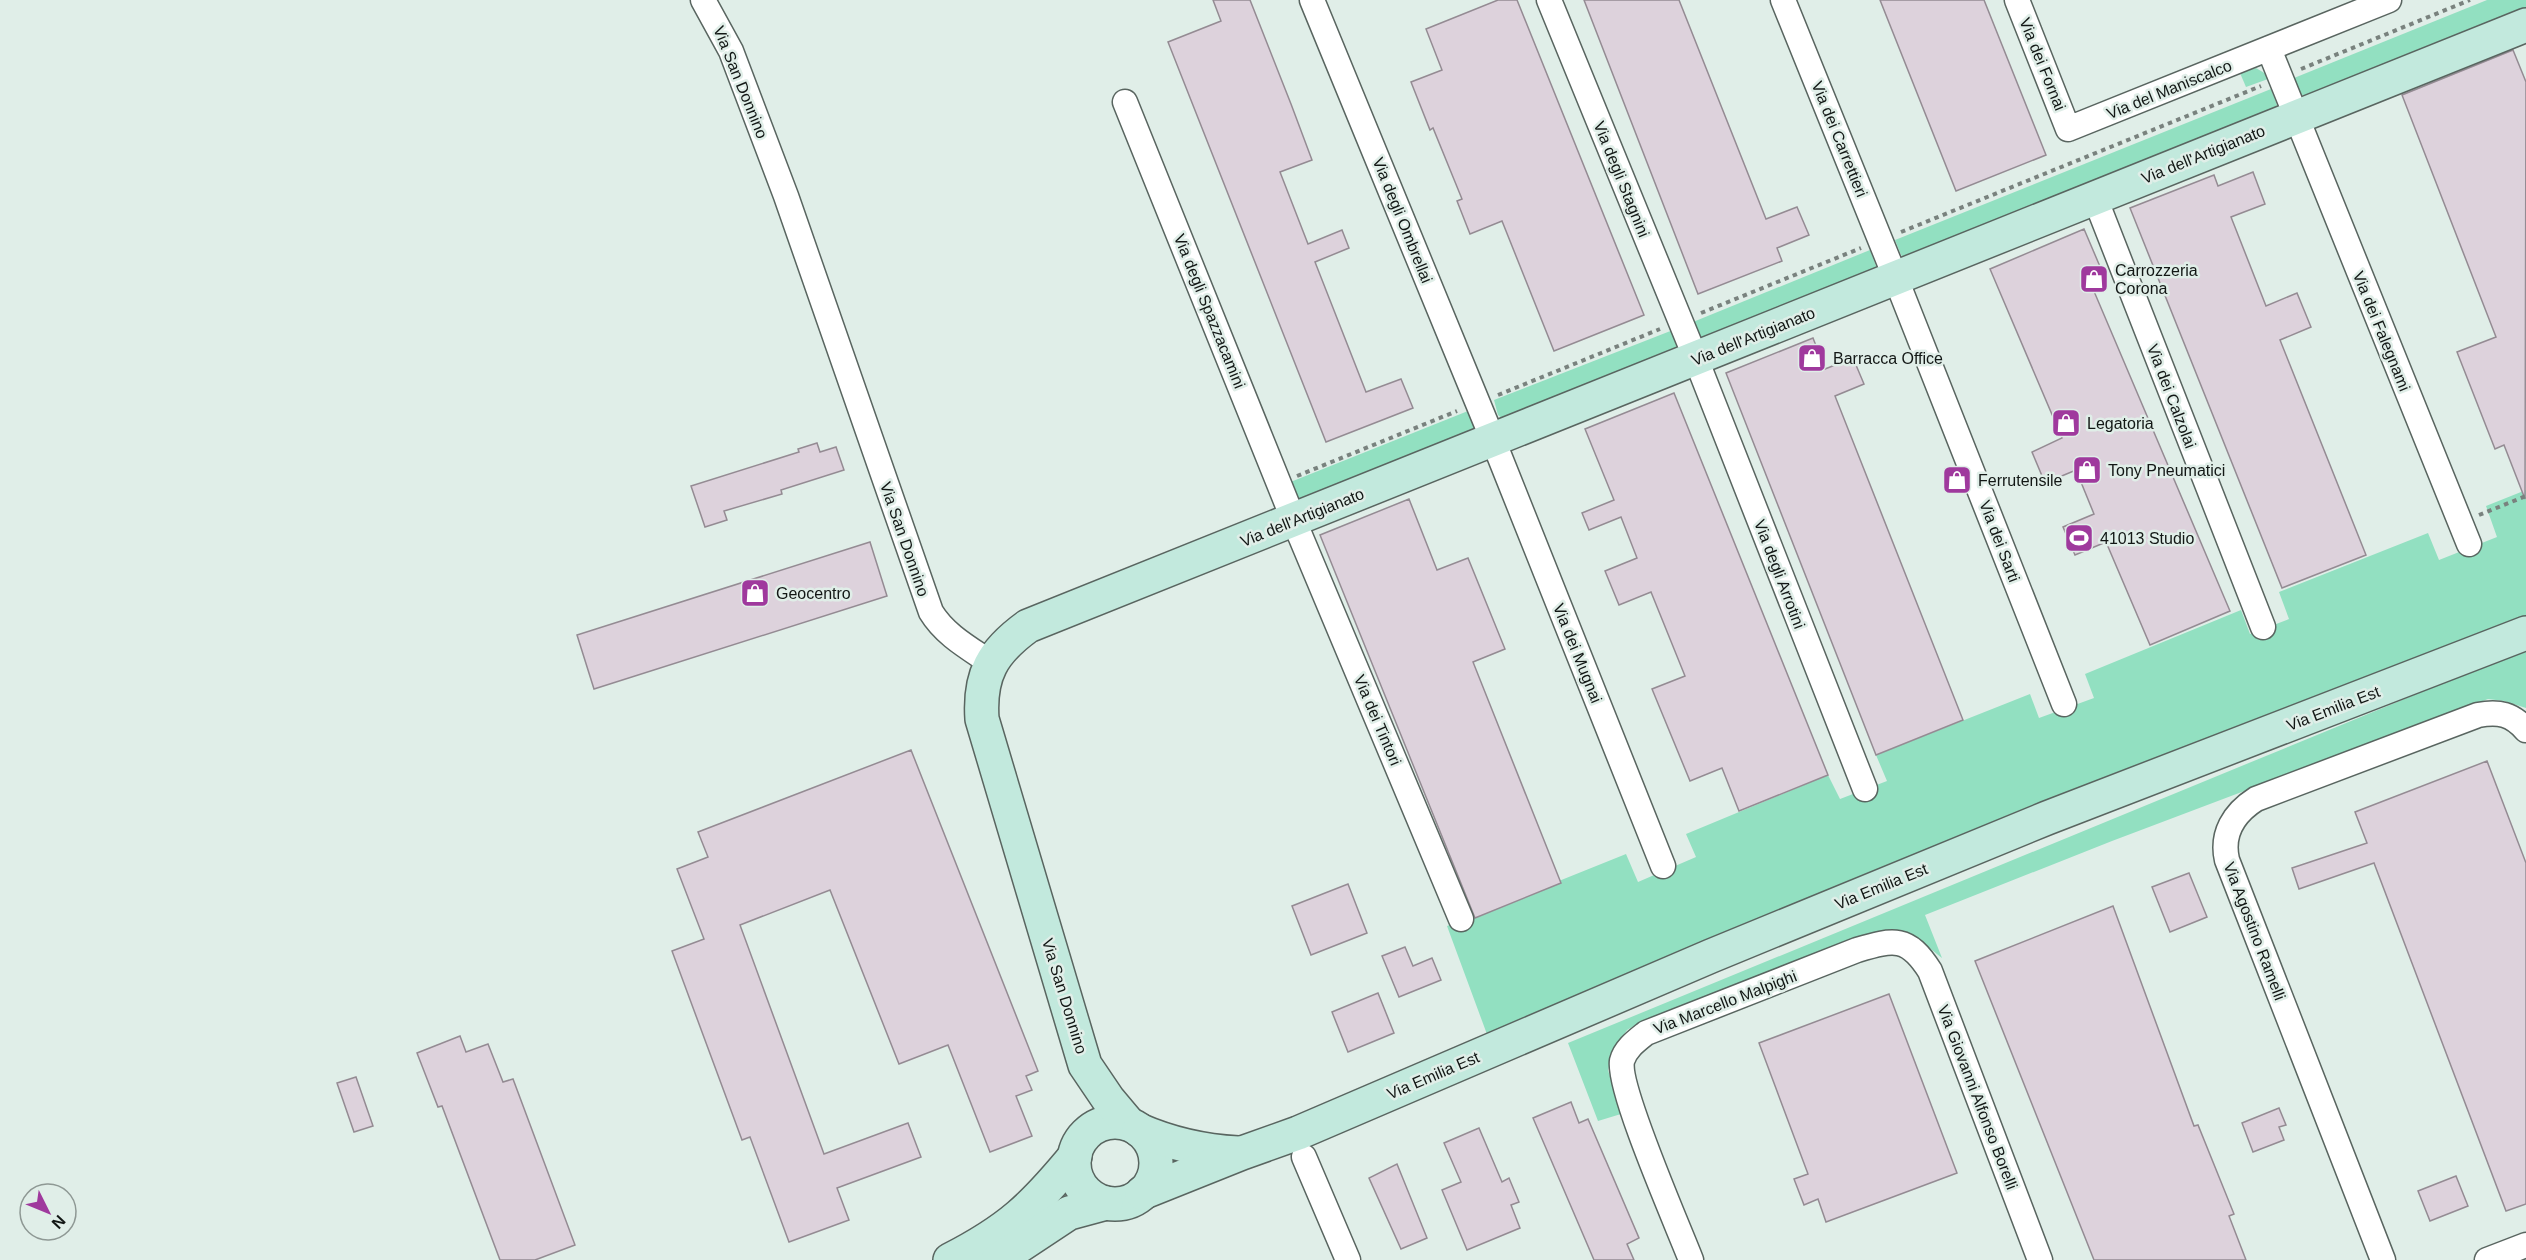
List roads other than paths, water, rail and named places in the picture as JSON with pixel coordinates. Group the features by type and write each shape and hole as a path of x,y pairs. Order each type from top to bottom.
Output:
{"street":[{"name":"Via San Donnino","path":"703,0 731,51 786,196 931,612 939,626 947,633 991,663 981,696 982,719 1085,1065 1086,1106 1077,1149"},
{"name":"Via degli Ombrellai","path":"1312,0 1493,440"},
{"name":"Via degli Stagnini","path":"1549,0 1696,359"},
{"name":"Via dei Carrettieri","path":"1783,0 1896,279"},
{"name":"Via dei Fornai","path":"2017,0 2068,129"},
{"name":"Via del Maniscalco","path":"2068,129 2389,0"},
{"name":"Via dell'Artigianato","path":"991,663 1012,637 1028,626 2526,25"},
{"path":"2269,49 2295,118"},
{"name":"Via degli Spazzacamini","path":"1125,102 1294,521"},
{"name":"Via dei Falegnami","path":"2295,118 2465,533"},
{"name":"Via dei Calzolai","path":"2095,198 2264,627"},
{"name":"Via dei Sarti","path":"1896,279 2064,704"},
{"name":"Via degli Arrotini","path":"1696,359 1865,789"},
{"name":"Via dei Mugnai","path":"1493,440 1663,866"},
{"name":"Via dei Tintori","path":"1294,521 1461,919"},
{"name":"Via Emilia Est","path":"998,1260 1078,1209 1106,1203 1125,1203 1142,1193 1298,1133 1712,956 2047,818 2526,633"},
{"name":"Via Agostino Ramelli","path":"2383,1260 2227,860 2225,849 2227,835 2237,814 2256,799 2478,715 2494,712 2520,724"},
{"name":"Via Marcello Malpighi","path":"1691,1260 1635,1117 1622,1076 1622,1061 1626,1052 1646,1033 1857,950 1887,942 1903,942"},
{"name":"Via Giovanni Alfonso Borelli","path":"1903,942 1920,956 1930,971 2040,1260"},
{"name":"Via San Donnino","path":"1085,1065 1108,1099 1134,1127"},
{"name":"Via Emilia Est","path":"950,1260 996,1235 1026,1212 1096,1126 1107,1123 1134,1127 1173,1143 1197,1149 1242,1153"},
{"path":"1134,1127 1154,1149 1156,1161 1155,1173 1150,1184 1142,1193"},
{"path":"1077,1149 1076,1174 1083,1190 1106,1203"},
{"path":"1304,1157 1348,1260"},
{"path":"2487,1260 2526,1245"}],"place":[{"name":"Carrozzeria Corona","path":"2094,279"},
{"name":"Barracca Office","path":"1812,358"},
{"name":"Legatoria","path":"2066,423"},
{"name":"Tony Pneumatici","path":"2087,470"},
{"name":"Ferrutensile","path":"1957,480"},
{"name":"41013 Studio","path":"2079,538"},
{"name":"Geocentro","path":"755,593"}]}
